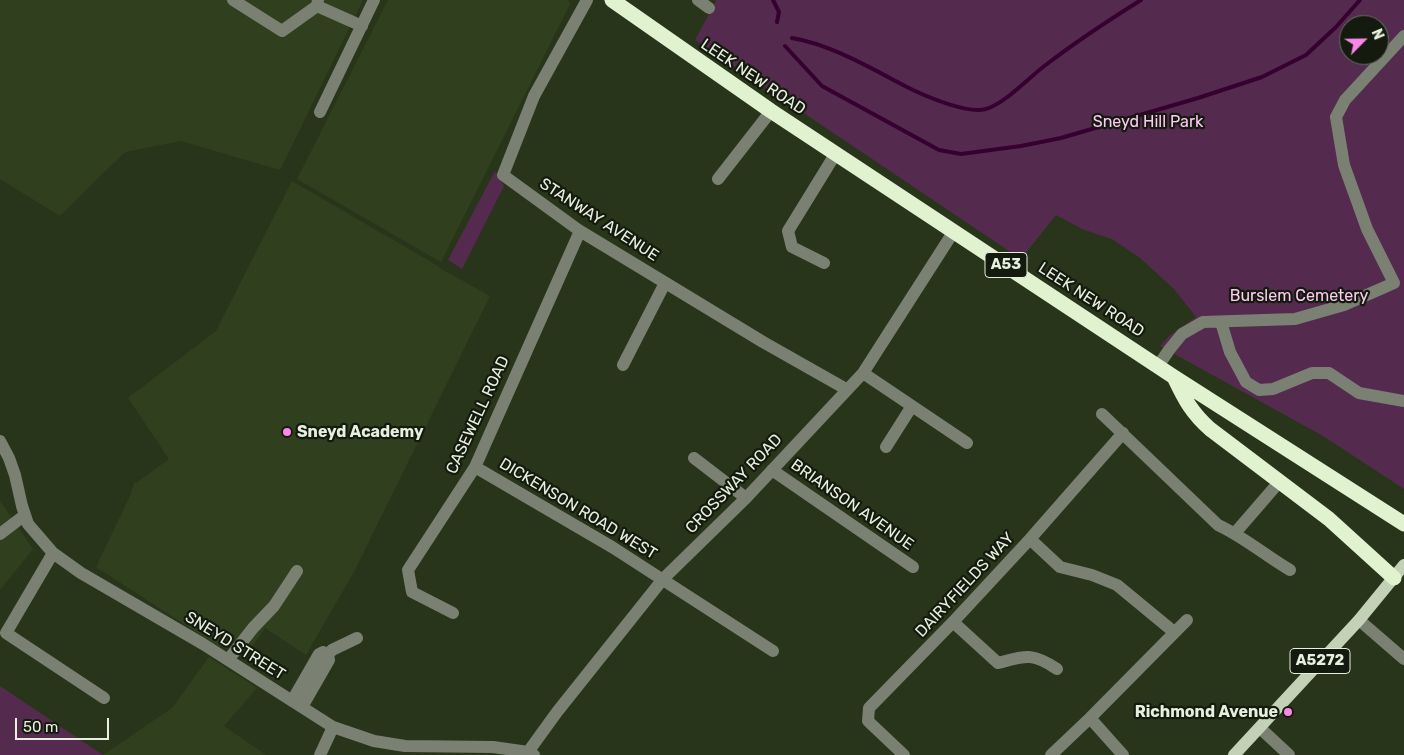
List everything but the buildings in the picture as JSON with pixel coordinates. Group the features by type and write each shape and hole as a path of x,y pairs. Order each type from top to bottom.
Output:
{"highway":[{"name":"LEEK NEW ROAD","path":"612,0 771,111 1174,377 1404,524"},
{"path":"1174,377 1196,416 1210,429 1329,519 1394,578"}],"main road":[{"name":"A5272","path":"1234,755 1359,620 1404,565"}],"street":[{"path":"233,0 282,31 317,3 362,26"},
{"path":"320,112 374,0"},
{"name":"STANWAY AVENUE","path":"587,0 534,96 503,175 580,231 846,389"},
{"path":"698,0 709,8"},
{"path":"1158,366 1182,334 1203,322 1295,319 1344,305 1399,280 1367,229 1344,165 1336,117 1345,100 1404,36"},
{"path":"718,179 771,111"},
{"path":"824,263 792,247 788,231 836,153"},
{"name":"CASEWELL ROAD","path":"453,613 412,592 408,570 475,467 580,231"},
{"name":"CROSSWAY ROAD","path":"531,754 558,712 663,579 746,498 862,372 954,231"},
{"path":"624,365 665,283"},
{"path":"1221,322 1230,352 1246,382 1259,390 1273,388 1312,374 1329,373 1359,393 1404,401"},
{"path":"862,372 967,443"},
{"path":"886,447 912,406"},
{"path":"1102,414 1218,524 1235,533 1290,570"},
{"name":"DAIRYFIELDS WAY","path":"904,755 868,721 869,708 1030,539 1123,433"},
{"name":"SNEYD STREET","path":"0,441 15,475 28,524 53,553 81,573 203,644 333,727 374,741 406,746 493,747 531,754"},
{"path":"694,458 746,498"},
{"name":"DICKENSON ROAD WEST","path":"475,467 612,547 773,651"},
{"name":"BRIANSON AVENUE","path":"772,470 913,567"},
{"path":"1235,533 1280,481"},
{"path":"0,534 26,515"},
{"path":"1030,539 1060,567 1117,584 1174,632"},
{"path":"53,553 6,633 104,698"},
{"path":"228,660 252,628 274,606 297,571"},
{"path":"1051,755 1187,620"},
{"path":"1359,620 1404,659"},
{"path":"953,622 998,663 1028,656 1036,657 1057,668"},
{"path":"297,704 329,660 328,655 332,650 358,638"},
{"path":"1090,718 1123,755"},
{"path":"320,755 333,727"},
{"path":"1260,728 1289,755"}],"shaded area":[{"path":"0,0 363,0 280,170 181,141 125,152 60,216 0,179"},
{"path":"388,0 568,0 570,4 441,262 297,179"},
{"name":"Sneyd Academy","path":"292,181 490,296 355,570 306,655 265,628 247,654 229,644 218,646 96,567 130,496 135,481 136,483 169,459 128,398 216,331"},
{"path":"0,501 33,549 0,590"},
{"path":"209,657 257,688 224,726 266,755 103,755 172,708"}],"green space":[{"name":"Sneyd Hill Park","path":"715,0 1404,0 1404,489 1323,436 1160,346 1169,336 1196,317 1174,289 1140,258 1112,239 1082,229 1056,215 1021,259 695,40"},
{"path":"495,171 504,186 462,269 448,260"},
{"path":"0,686 103,755 0,755"}],"waterway":[{"path":"773,0 779,12 777,22"},
{"path":"792,38 823,46 939,101 978,110 994,106 1070,47 1141,0"},
{"path":"785,46 822,86 939,150 961,154 1021,146 1061,138 1198,98 1262,77 1306,55 1336,27 1360,0"}],"place":[{"name":"Sneyd Academy","path":"287,432"},
{"name":"Richmond Avenue","path":"1288,712"}],"park label":[{"name":"Burslem Cemetery","path":"1299,296"}]}
